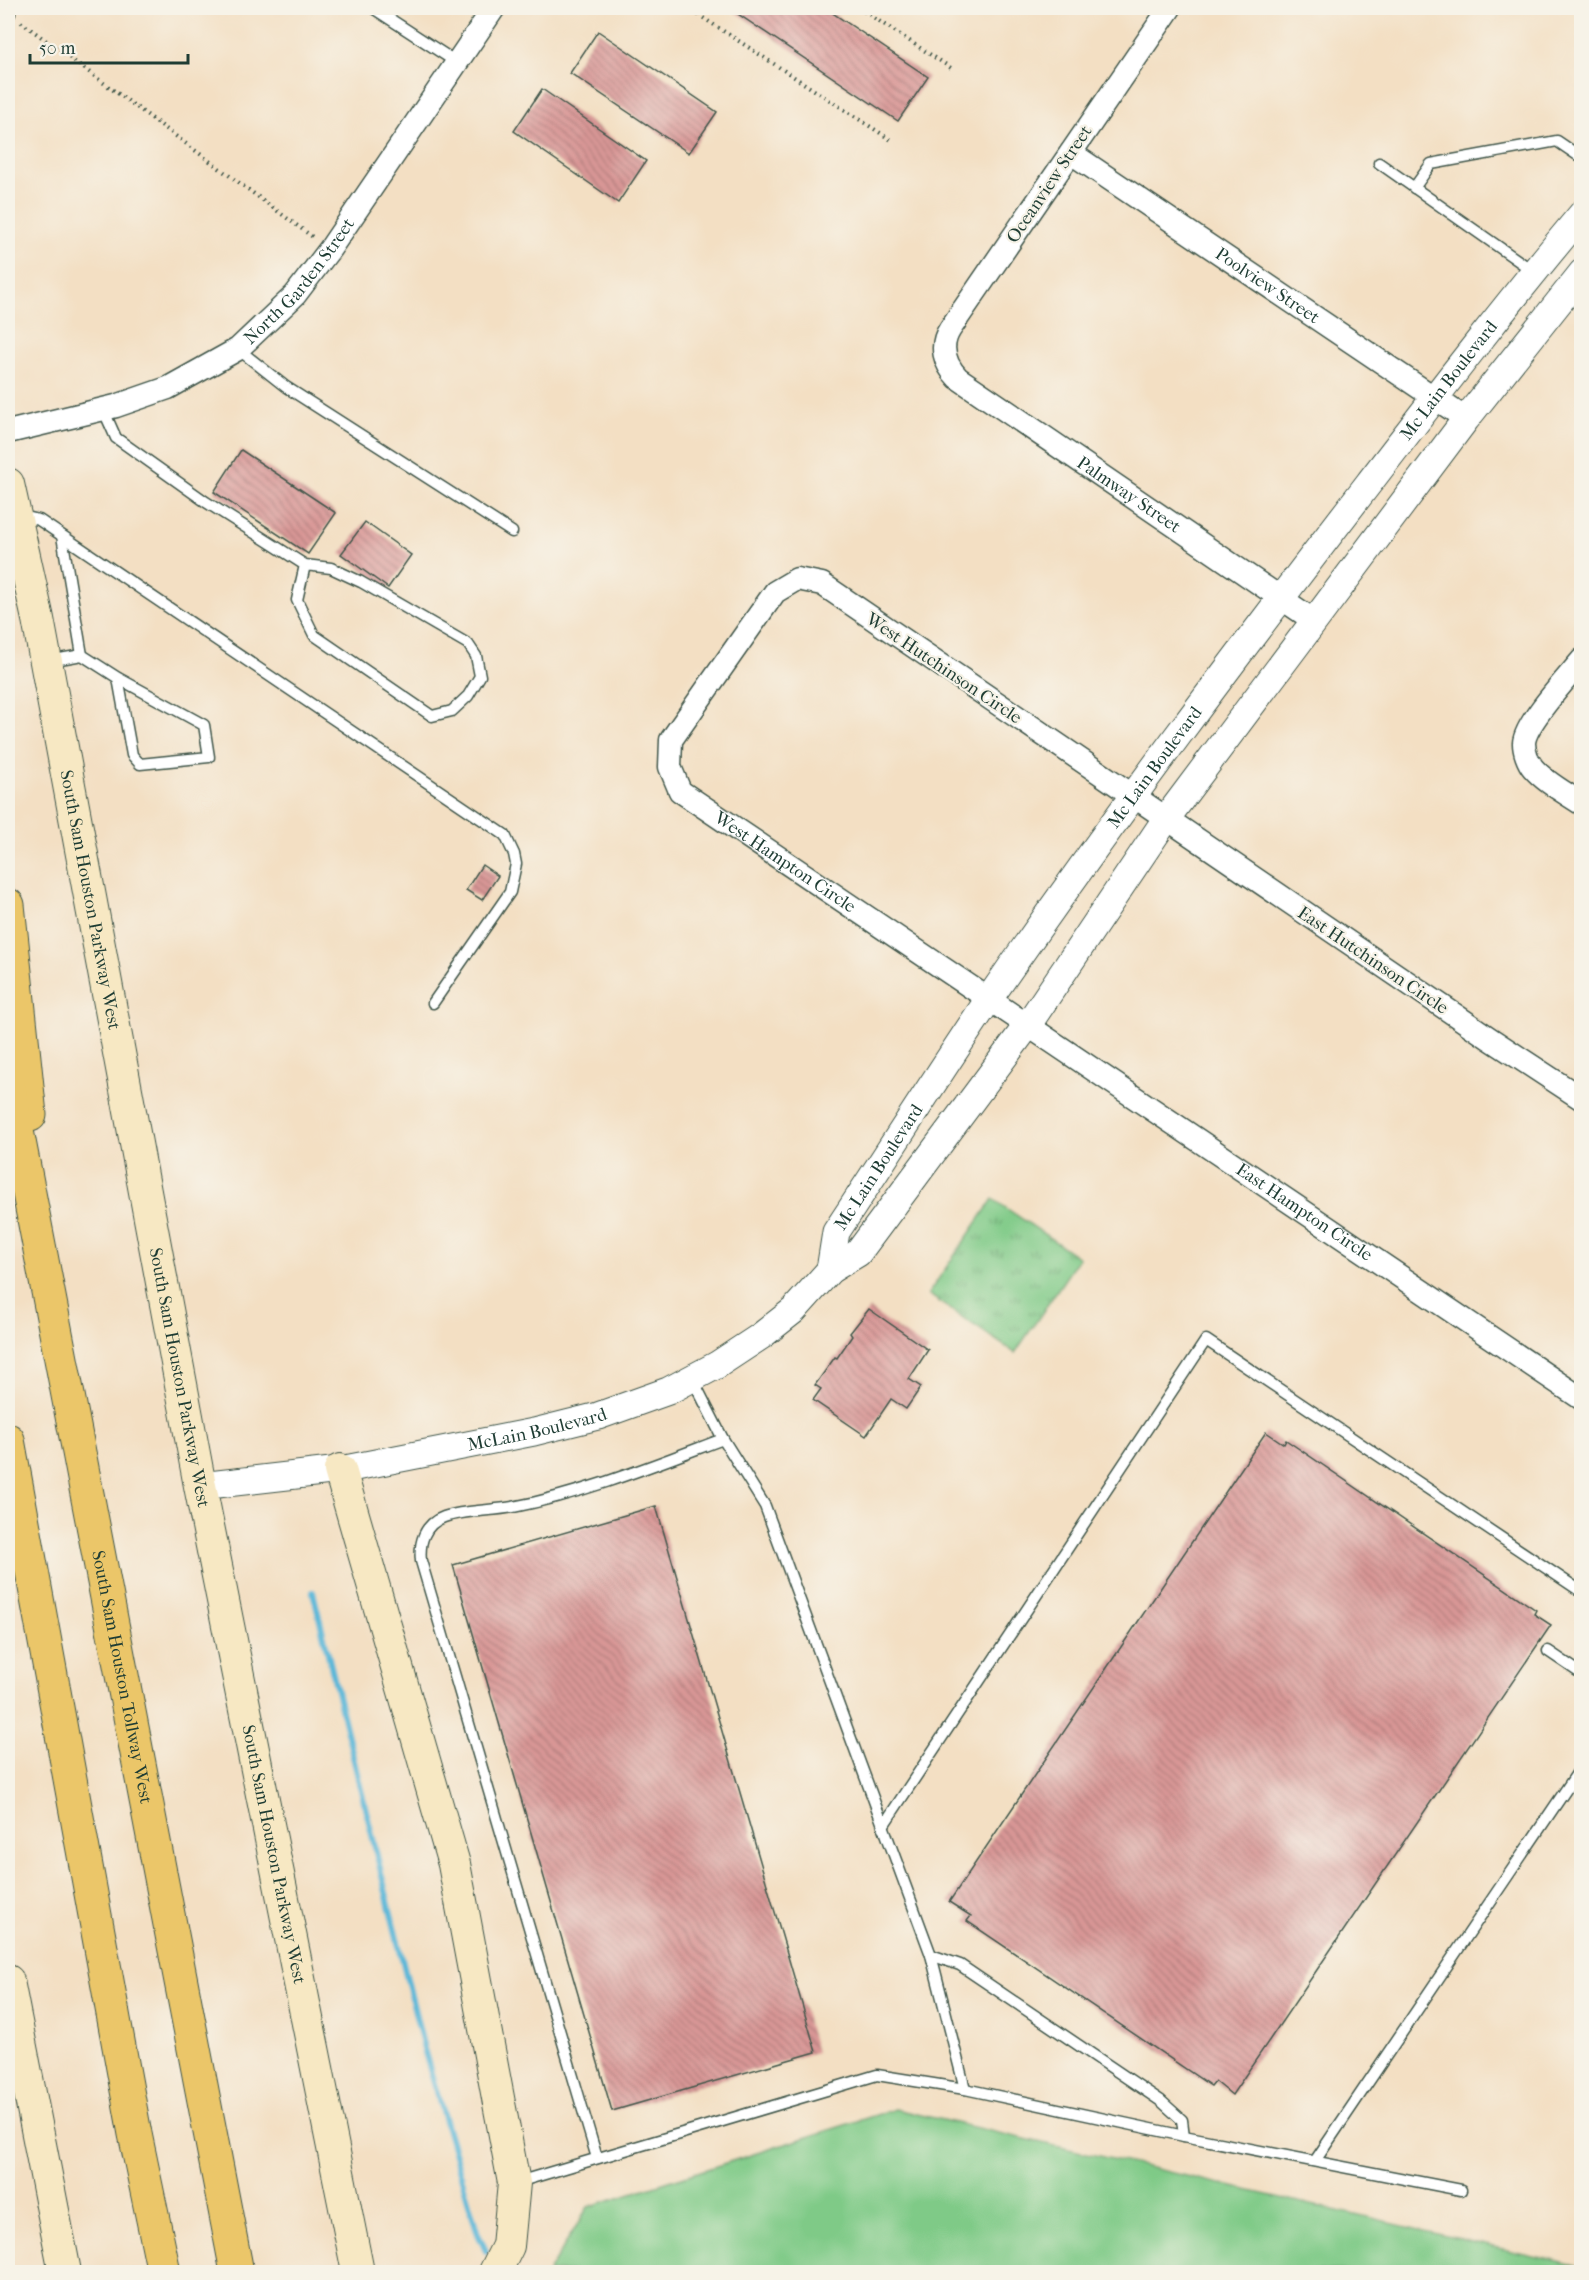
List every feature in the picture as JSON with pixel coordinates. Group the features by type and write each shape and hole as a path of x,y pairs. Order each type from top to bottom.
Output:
{"highway":[{"path":"8,905 52,1310"},
{"name":"South Sam Houston Tollway West","path":"8,1084 237,2272"},
{"path":"8,1440 135,2134 164,2272"}],"main road":[{"name":"South Sam Houston Parkway West","path":"8,483 46,661 200,1486 358,2272"},
{"path":"340,1470 454,1864 514,2183 508,2246 495,2272"},
{"path":"8,1981 65,2272"}],"street":[{"name":"North Garden Street","path":"8,432 103,409 168,388 238,349 295,295 330,249 494,8"},
{"name":"Oceanview Street","path":"947,364 944,348 946,335 1170,8"},
{"name":"Poolview Street","path":"1071,153 1466,419"},
{"name":"Mc Lain Boulevard","path":"830,1270 836,1233 989,999 1132,796 1435,398 1581,214"},
{"path":"1533,272 1564,294"},
{"name":"Mc Lain Boulevard","path":"830,1270 858,1252 1027,1026 1166,819 1313,620 1581,273"},
{"name":"Palmway Street","path":"947,364 957,378 1313,620"},
{"name":"West Hutchinson Circle","path":"736,650 775,592 797,579 822,584 1166,819"},
{"name":"West Hampton Circle","path":"736,650 671,740 670,767 680,791 1027,1026"},
{"path":"1581,660 1533,721 1524,742 1532,767 1581,804"},
{"name":"East Hutchinson Circle","path":"1166,819 1581,1099"},
{"name":"East Hampton Circle","path":"1027,1026 1581,1399"},
{"path":"892,1146 922,1167"},
{"name":"McLain Boulevard","path":"200,1486 340,1470 534,1432 598,1416 668,1391 717,1365 770,1330 794,1310 830,1270"}],"lane":[{"path":"373,8 456,63"},
{"path":"1414,188 1431,164 1557,141 1581,158"},
{"path":"1379,163 1533,272"},
{"path":"238,349 285,387 512,532"},
{"path":"103,409 116,438 206,502 305,565 331,568 361,582 468,644 476,656 480,676 468,696 452,711 432,716 314,635 297,600 305,565"},
{"path":"15,515 39,520 505,835 516,864 510,891 433,1003"},
{"path":"62,536 82,656"},
{"path":"46,661 82,656 204,725 210,757 140,764 136,761 132,755 118,678"},
{"path":"883,1826 1206,1340 1581,1592"},
{"path":"692,1378 723,1439 765,1506 931,1955 965,2089"},
{"path":"597,2158 421,1562 419,1545 428,1529 443,1517 512,1507 611,1482 723,1439"},
{"path":"1548,1650 1581,1674"},
{"path":"1316,2161 1581,1766"},
{"path":"931,1955 960,1965 1161,2101 1182,2120 1184,2136"},
{"path":"514,2183 877,2075 965,2089 1184,2136 1461,2190"}],"path":[{"path":"688,8 891,140"},
{"path":"859,8 951,68"},
{"path":"9,13 330,249"}],"green space":[{"path":"993,1199 1079,1258 1015,1353 928,1294"},
{"path":"895,2109 1581,2267 1581,2272 548,2272 588,2207"}],"building":[{"path":"729,8 825,8 928,77 898,121"},
{"path":"598,31 717,112 689,153 570,73"},
{"path":"542,89 646,161 618,203 514,131"},
{"path":"241,450 336,513 308,554 214,492"},
{"path":"365,522 411,555 388,588 341,554"},
{"path":"482,865 498,876 482,900 466,890"},
{"path":"869,1309 928,1350 909,1379 921,1387 906,1409 891,1399 866,1436 813,1400 821,1389 815,1385 835,1357 837,1358 852,1336 850,1333"},
{"path":"1266,1432 1284,1444 1286,1440 1536,1610 1534,1614 1551,1625 1232,2095 1215,2081 1211,2086 967,1921 971,1916 949,1902"},
{"path":"656,1506 816,2052 612,2111 453,1565"}],"waterway":[{"path":"313,1592 424,2049 478,2234 486,2251"}]}
